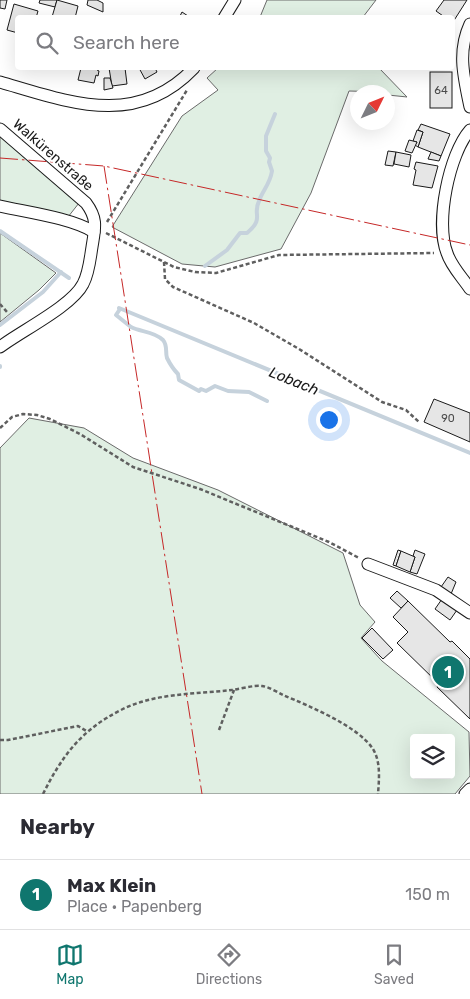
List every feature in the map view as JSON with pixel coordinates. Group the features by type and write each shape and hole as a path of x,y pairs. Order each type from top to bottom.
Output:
{"street":[{"path":"226,15 234,0"},
{"path":"470,24 462,47 462,64 470,107"},
{"path":"0,82 87,105 108,107 127,105 160,93 174,85 191,70"},
{"name":"Walkürenstraße","path":"0,129 86,203 92,211 95,223 88,267 83,284 78,292 62,306 15,335 0,347"},
{"path":"470,130 453,163 446,185 443,222 446,252 452,265 470,289"},
{"path":"0,206 72,222 86,226 94,232"},
{"path":"368,564 436,590 470,613"},
{"path":"465,794 470,789"}],"path":[{"path":"94,232 104,227 168,123 186,92 192,70"},
{"path":"94,232 104,232 174,267 216,274 279,255 446,252"},
{"path":"164,262 165,279 173,288 254,323 382,402 406,410 420,423"},
{"path":"0,304 7,312"},
{"path":"0,428 12,417 23,414 37,415 50,419 80,434 132,467 200,489 237,504 336,545 368,564"},
{"path":"43,794 57,766 70,749 88,732 120,710 147,700 262,686 308,706 350,729 364,740 374,750 379,770 378,794"},
{"path":"219,730 234,690"},
{"path":"0,740 78,726 88,732"}],"green space":[{"path":"267,0 376,0 365,15 261,15"},
{"path":"216,70 381,70 407,97 395,96 395,85 350,85 350,91 311,193 281,249 215,267 182,264 112,227 182,116 218,90 207,78"},
{"path":"0,136 79,203 68,217 0,201"},
{"path":"0,233 56,273 39,290 0,322"},
{"path":"29,418 84,428 133,458 218,490 343,553 360,605 375,622 361,638 382,661 469,732 470,776 455,794 0,794 0,448"}],"building":[{"path":"0,0 7,0 5,9 0,8"},
{"path":"40,0 57,0 55,7 39,3"},
{"path":"57,0 78,6 76,15 53,15"},
{"path":"88,0 97,0 103,3 103,12 87,5"},
{"path":"444,0 467,0 455,19 455,15 442,15 436,11"},
{"path":"14,4 38,11 37,15 15,15 15,32 7,30"},
{"path":"80,70 99,71 94,83 78,80"},
{"path":"109,70 125,70 127,84 112,86"},
{"path":"140,70 156,70 157,72 145,79"},
{"path":"430,72 452,72 452,108 430,108"},
{"path":"104,78 110,78 113,88 104,90"},
{"path":"421,124 450,134 441,156 418,147 423,132 418,130"},
{"path":"417,130 423,132 418,147 415,145 417,142 413,141"},
{"path":"409,140 417,142 412,153 405,151"},
{"path":"388,151 396,152 393,166 385,165"},
{"path":"396,152 411,155 409,167 394,164"},
{"path":"431,152 441,156 439,161 428,159"},
{"path":"416,162 438,166 432,188 413,185"},
{"path":"434,399 470,413 470,442 424,422"},
{"path":"398,550 401,551 396,566 393,565"},
{"path":"415,550 425,554 417,574 410,572 415,557 413,556"},
{"path":"401,551 415,557 410,572 396,566"},
{"path":"448,577 456,582 451,594 441,587"},
{"path":"397,591 408,601 401,608 390,598"},
{"path":"442,599 457,610 450,620 435,609"},
{"path":"408,601 470,659 470,719 437,687 439,684 397,643 408,632 393,617"},
{"path":"372,628 393,650 383,659 362,638"}],"waterway":[{"path":"205,266 227,250 240,233 247,233 257,220 257,206 270,180 272,171 269,162 270,158 266,151 266,136 275,114"},
{"name":"Lobach","path":"0,231 69,278"},
{"path":"0,325 43,292 61,272"},
{"name":"Lobach","path":"119,308 470,453"},
{"path":"120,309 116,315 131,327 155,335 163,340 167,358 178,374 179,380 199,391 201,389 206,391 215,386 228,391 249,392 267,401"}],"power":[{"path":"0,158 104,166 470,245"},
{"path":"104,166 202,794"}],"place":[{"name":"Max Klein","path":"448,672"}]}
